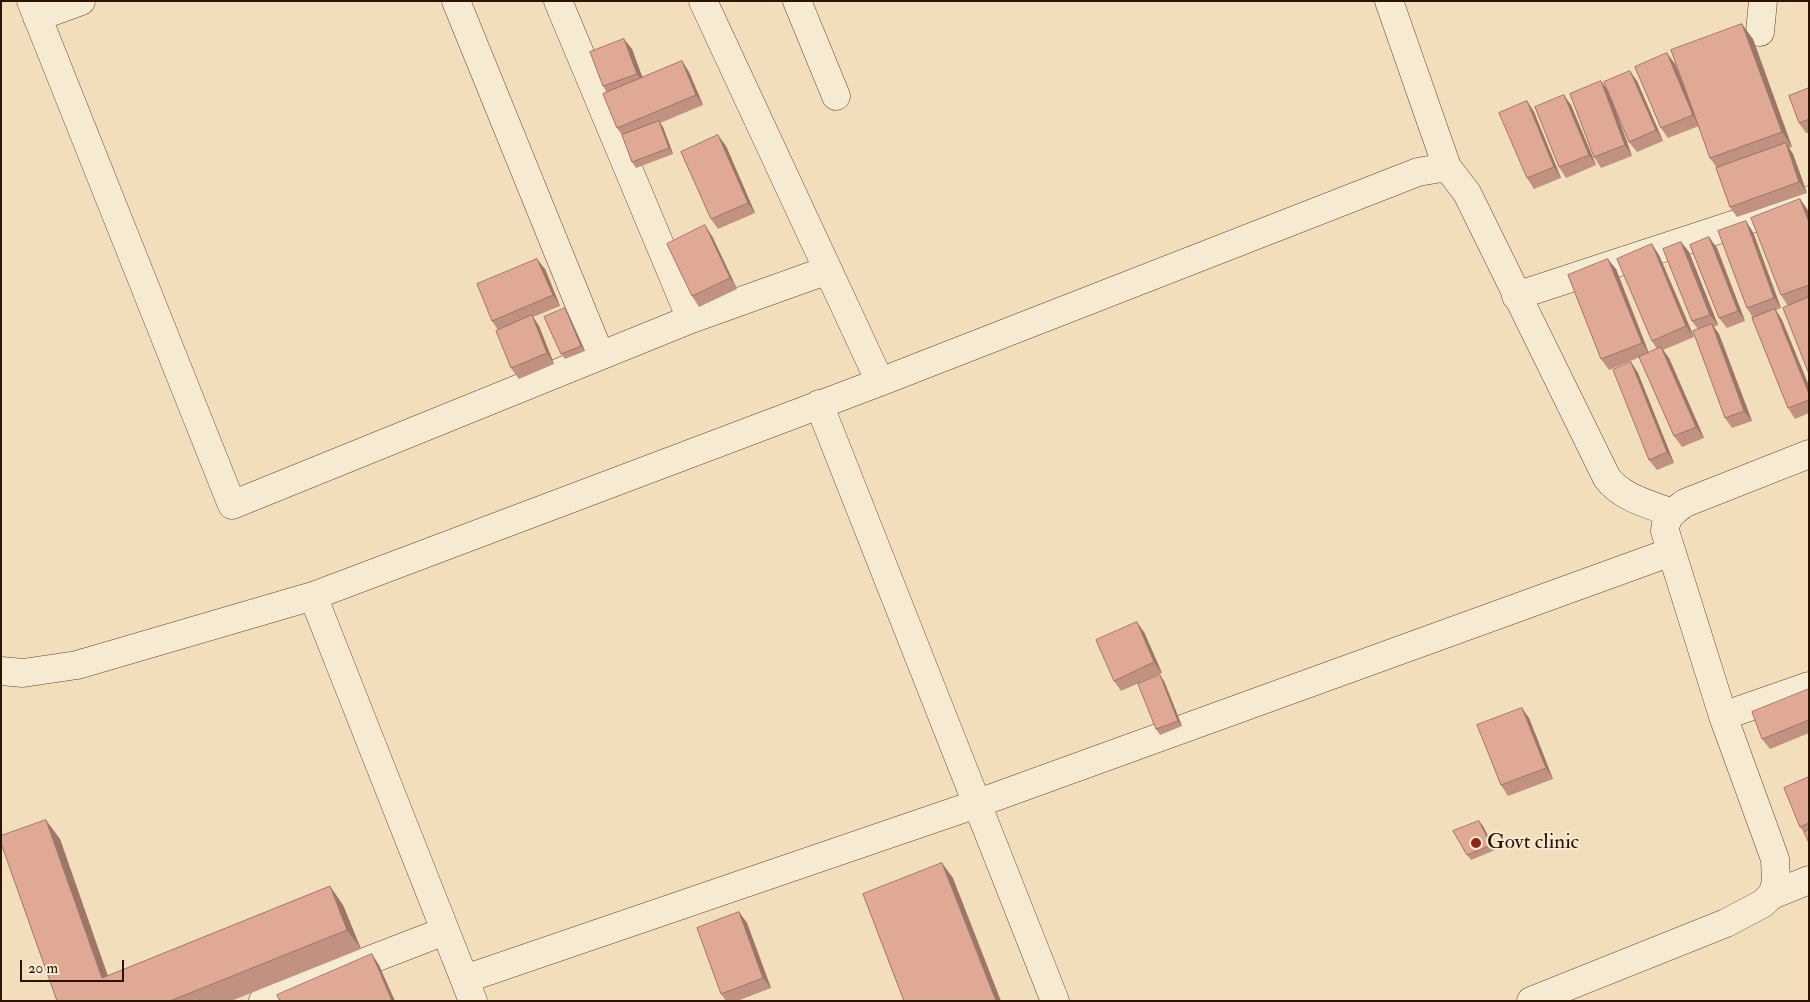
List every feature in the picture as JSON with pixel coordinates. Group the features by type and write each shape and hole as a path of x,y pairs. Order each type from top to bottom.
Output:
{"street":[{"path":"81,1 34,9 232,505 691,318 828,270"},
{"path":"456,1 600,355"},
{"path":"558,1 691,318"},
{"path":"703,1 880,382"},
{"path":"797,1 836,96"},
{"path":"1389,1 1447,167 1467,193 1606,478 1614,487 1627,496 1672,513"},
{"path":"1760,32 1763,1"},
{"path":"1,671 23,673 77,665 313,596 880,382 1418,172 1447,167"},
{"path":"1516,296 1809,200"},
{"path":"819,404 1055,1001"},
{"path":"1772,895 1776,883 1775,859 1723,716 1665,531 1666,521 1672,513 1685,503 1701,495 1809,454"},
{"path":"313,596 469,990 976,803 1671,552"},
{"path":"1723,716 1809,686"},
{"path":"1531,1001 1726,923 1762,904 1772,895 1809,880"},
{"path":"262,1001 445,931"}],"building":[{"path":"1742,24 1782,132 1710,158 1671,50"},
{"path":"624,39 637,74 603,86 590,52"},
{"path":"1667,53 1693,115 1661,128 1635,67"},
{"path":"682,61 696,95 617,128 603,94"},
{"path":"1630,71 1656,130 1629,142 1604,82"},
{"path":"1601,81 1625,145 1594,157 1570,94"},
{"path":"1809,88 1809,119 1799,123 1789,96"},
{"path":"1564,95 1589,155 1559,167 1535,107"},
{"path":"1527,101 1554,167 1527,178 1499,113"},
{"path":"659,121 669,148 632,162 622,135"},
{"path":"718,135 748,203 711,219 681,152"},
{"path":"1786,143 1799,182 1730,207 1716,168"},
{"path":"1800,199 1809,222 1809,285 1781,295 1751,218"},
{"path":"1746,221 1774,298 1747,308 1718,231"},
{"path":"705,225 730,278 692,296 667,244"},
{"path":"1709,237 1738,311 1719,318 1690,245"},
{"path":"1681,242 1710,315 1692,321 1663,249"},
{"path":"1652,244 1686,326 1652,341 1617,259"},
{"path":"537,259 553,295 492,321 477,284"},
{"path":"1608,259 1642,343 1601,359 1568,275"},
{"path":"1809,297 1809,374 1783,308"},
{"path":"565,308 581,346 561,354 544,317"},
{"path":"1775,309 1809,394 1809,400 1788,408 1752,318"},
{"path":"532,315 547,353 511,368 496,331"},
{"path":"1712,324 1744,411 1725,418 1693,331"},
{"path":"1661,347 1696,427 1674,436 1639,357"},
{"path":"1631,362 1667,452 1649,460 1613,370"},
{"path":"1137,622 1154,662 1114,681 1096,640"},
{"path":"1160,675 1178,721 1156,729 1138,684"},
{"path":"1809,689 1809,720 1762,739 1752,712"},
{"path":"1522,708 1546,768 1501,785 1477,725"},
{"path":"1809,777 1809,823 1800,827 1784,788"},
{"path":"46,820 102,978 330,886 347,930 170,1001 57,1001 1,843 1,836"},
{"name":"Govt clinic","path":"1479,821 1491,845 1467,855 1453,831"},
{"path":"1809,830 1809,843 1804,832"},
{"path":"942,863 996,1001 904,1001 863,894"},
{"path":"739,912 763,978 721,994 697,928"},
{"path":"372,954 392,1001 280,1001 277,995"}],"place":[{"name":"Govt clinic","path":"1476,843"}]}
